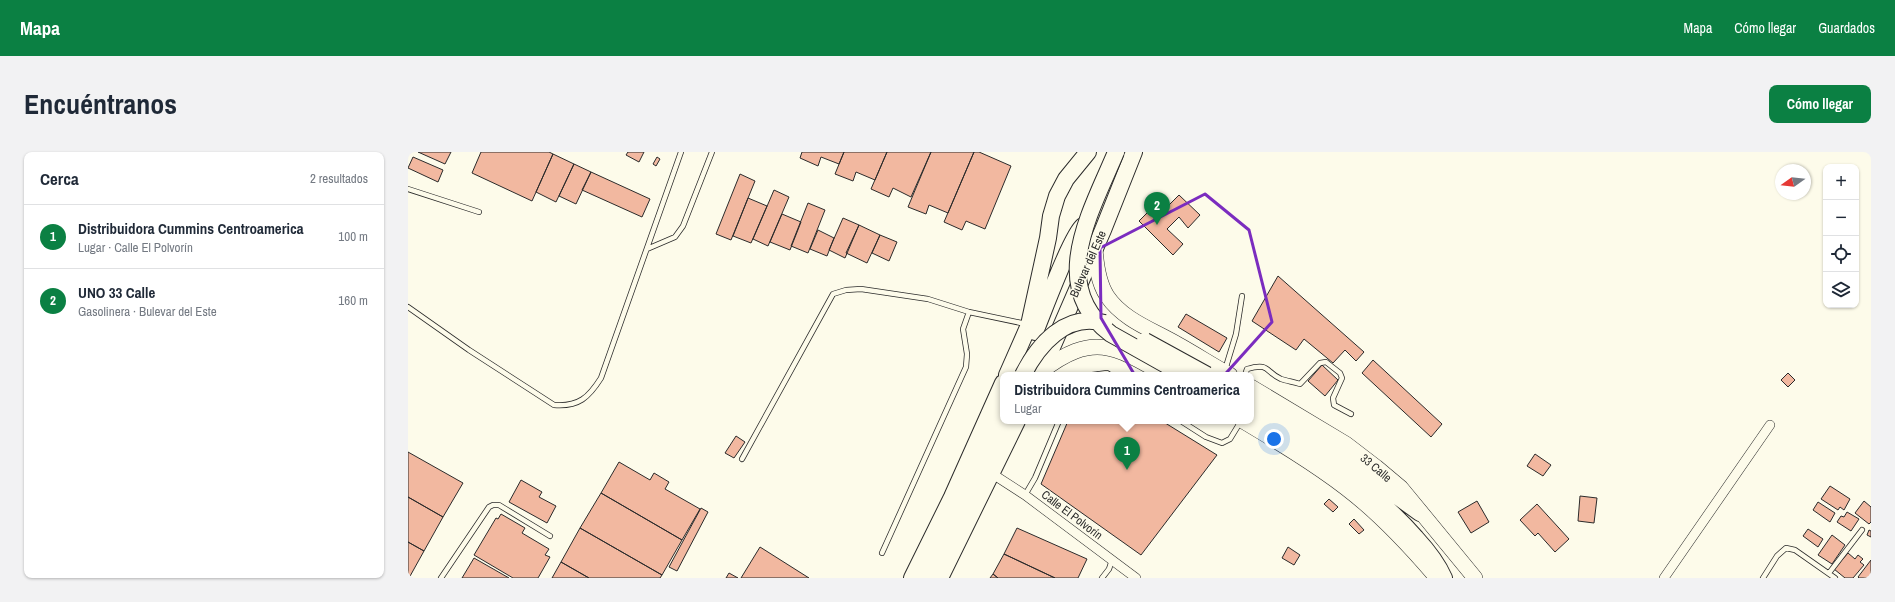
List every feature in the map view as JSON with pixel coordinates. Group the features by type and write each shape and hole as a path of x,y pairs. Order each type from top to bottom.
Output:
{"highway":[{"path":"1011,372 1029,325 1048,238 1051,216 1057,196 1066,179 1088,152"},
{"path":"1116,152 1080,244 1077,263 1078,286 1086,307 1100,326 1111,334 1179,372"},
{"name":"Bulevar del Este","path":"1041,372 1104,228 1134,152"},
{"path":"1013,372 1029,346 1080,229 1087,224 1104,228"},
{"path":"1014,372 1052,336 1069,325 1088,321 1101,322 1120,328 1201,372"},
{"path":"912,578 1000,397"},
{"path":"1254,402 1349,461 1420,513"},
{"path":"1254,416 1290,436 1363,487 1397,516 1444,578"},
{"path":"925,578 1000,422"},
{"path":"940,578 1016,424"}],"main road":[{"path":"1095,248 1099,278 1106,295 1120,310 1148,329 1176,343 1225,372"},
{"path":"1133,356 1148,329"},
{"path":"1042,372 1060,358 1080,349 1107,346 1133,356 1160,372"},
{"name":"33 Calle","path":"1254,389 1346,444 1401,488 1420,513 1475,578"},
{"path":"1247,424 1299,456 1346,488 1379,516 1413,550 1437,570"}],"street":[{"path":"1664,578 1770,424"},
{"name":"Calle El Polvorín","path":"991,474 1025,495 1136,578"}],"lane":[{"path":"408,307 469,350 554,405 568,406 584,399 601,378 681,152"},
{"path":"647,249 675,237 683,226 712,152"},
{"path":"408,189 478,212"},
{"path":"742,460 833,294 861,288 928,299 969,312 1029,325"},
{"path":"1227,372 1236,334 1242,296"},
{"path":"882,553 966,366 967,354 963,329 969,312"},
{"path":"1246,372 1247,369 1267,367 1280,378 1300,384 1320,363 1326,362 1340,373 1342,378 1333,398 1334,405 1351,414"},
{"path":"1025,495 1035,478 1058,424"},
{"path":"1186,424 1206,437 1222,443 1230,439 1240,424"},
{"path":"441,578 489,507 493,505 499,505 550,536"},
{"path":"1829,573 1862,530"},
{"path":"1763,578 1778,556 1786,548 1795,550 1835,578"},
{"path":"1102,578 1109,570 1112,560"}],"highlighted area":[{"path":"1205,194 1249,230 1272,322 1210,391 1150,401 1101,318 1100,248"}],"building":[{"path":"418,152 451,152 445,164"},
{"path":"481,152 549,152 553,154 532,201 472,173"},
{"path":"628,152 644,152 639,162 626,155"},
{"path":"802,152 844,152 839,164 821,157 818,166 800,158"},
{"path":"844,152 887,152 875,180 856,172 853,181 835,174"},
{"path":"887,152 931,152 911,197 893,188 889,197 871,189"},
{"path":"931,152 974,152 948,213 929,205 926,214 908,207"},
{"path":"974,152 979,152 1011,166 985,229 966,221 962,230 944,222"},
{"path":"553,154 574,164 556,202 536,192"},
{"path":"413,157 443,170 438,182 408,168"},
{"path":"657,157 660,159 656,166 653,164"},
{"path":"574,164 591,172 576,204 559,196"},
{"path":"591,172 650,199 642,217 582,190"},
{"path":"740,174 755,181 731,240 716,234"},
{"path":"774,190 789,197 768,246 753,239"},
{"path":"1179,195 1200,215 1188,228 1179,217 1167,229 1183,244 1173,255 1139,221 1150,210 1157,217"},
{"path":"748,198 767,206 751,243 733,236"},
{"path":"808,203 825,210 808,253 791,246"},
{"path":"782,214 801,222 790,250 770,242"},
{"path":"843,218 859,225 845,258 829,250"},
{"path":"859,225 880,235 867,263 846,253"},
{"path":"818,230 834,238 827,256 810,249"},
{"path":"880,235 897,242 889,261 872,253"},
{"path":"1278,276 1364,352 1356,361 1345,350 1333,363 1304,339 1296,350 1252,321"},
{"path":"1186,314 1227,338 1219,352 1178,327"},
{"path":"1373,360 1442,424 1431,437 1362,373"},
{"path":"1322,365 1338,380 1325,396 1308,381"},
{"path":"1788,373 1795,380 1788,387 1781,380"},
{"path":"1067,424 1167,424 1217,455 1141,555 1041,484"},
{"path":"736,436 745,442 734,458 725,453"},
{"path":"408,452 463,483 443,517 408,497"},
{"path":"1535,454 1551,465 1543,476 1527,466"},
{"path":"619,462 650,480 654,473 669,482 665,489 700,509 682,540 601,493"},
{"path":"521,480 542,492 539,497 556,506 547,523 509,502"},
{"path":"1830,486 1850,499 1844,510 1840,507 1838,510 1821,499"},
{"path":"601,493 682,540 662,575 580,528"},
{"path":"1580,496 1597,498 1594,523 1578,521"},
{"path":"408,497 443,517 424,551 408,542"},
{"path":"1329,499 1338,507 1333,512 1324,504"},
{"path":"1477,501 1489,522 1471,533 1458,512"},
{"path":"1864,501 1871,507 1871,522 1869,524 1855,513"},
{"path":"1818,502 1835,513 1830,522 1813,510"},
{"path":"1537,504 1569,539 1555,552 1538,533 1535,536 1520,520"},
{"path":"701,508 708,512 677,571 669,567"},
{"path":"1847,512 1859,519 1851,531 1837,522 1841,516 1844,517"},
{"path":"501,514 525,528 522,533 549,549 545,555 550,557 538,578 513,578 474,555 496,518 498,519"},
{"path":"1354,519 1364,530 1359,534 1349,524"},
{"path":"580,528 662,575 660,578 589,578 561,562"},
{"path":"1017,528 1087,559 1078,578 1055,578 1004,554"},
{"path":"1808,529 1823,539 1818,547 1803,536"},
{"path":"1869,530 1871,531 1871,537 1867,535"},
{"path":"1832,535 1845,545 1832,564 1818,555"},
{"path":"408,542 424,551 409,578 408,578"},
{"path":"760,547 809,578 741,578"},
{"path":"1288,547 1300,555 1294,565 1282,558"},
{"path":"1848,553 1855,559 1858,555 1863,559 1860,562 1864,565 1853,578 1845,578 1834,569"},
{"path":"1004,554 1055,578 998,578 993,574"},
{"path":"474,558 509,578 462,578"},
{"path":"1871,560 1871,578 1859,578 1858,577"},
{"path":"561,562 589,578 552,578"},
{"path":"729,573 738,578 726,578"},
{"path":"993,574 998,578 990,578"}],"place":[{"name":"UNO 33 Calle","path":"1157,225"},
{"name":"Distribuidora Cummins Centroamerica","path":"1127,470"}]}
